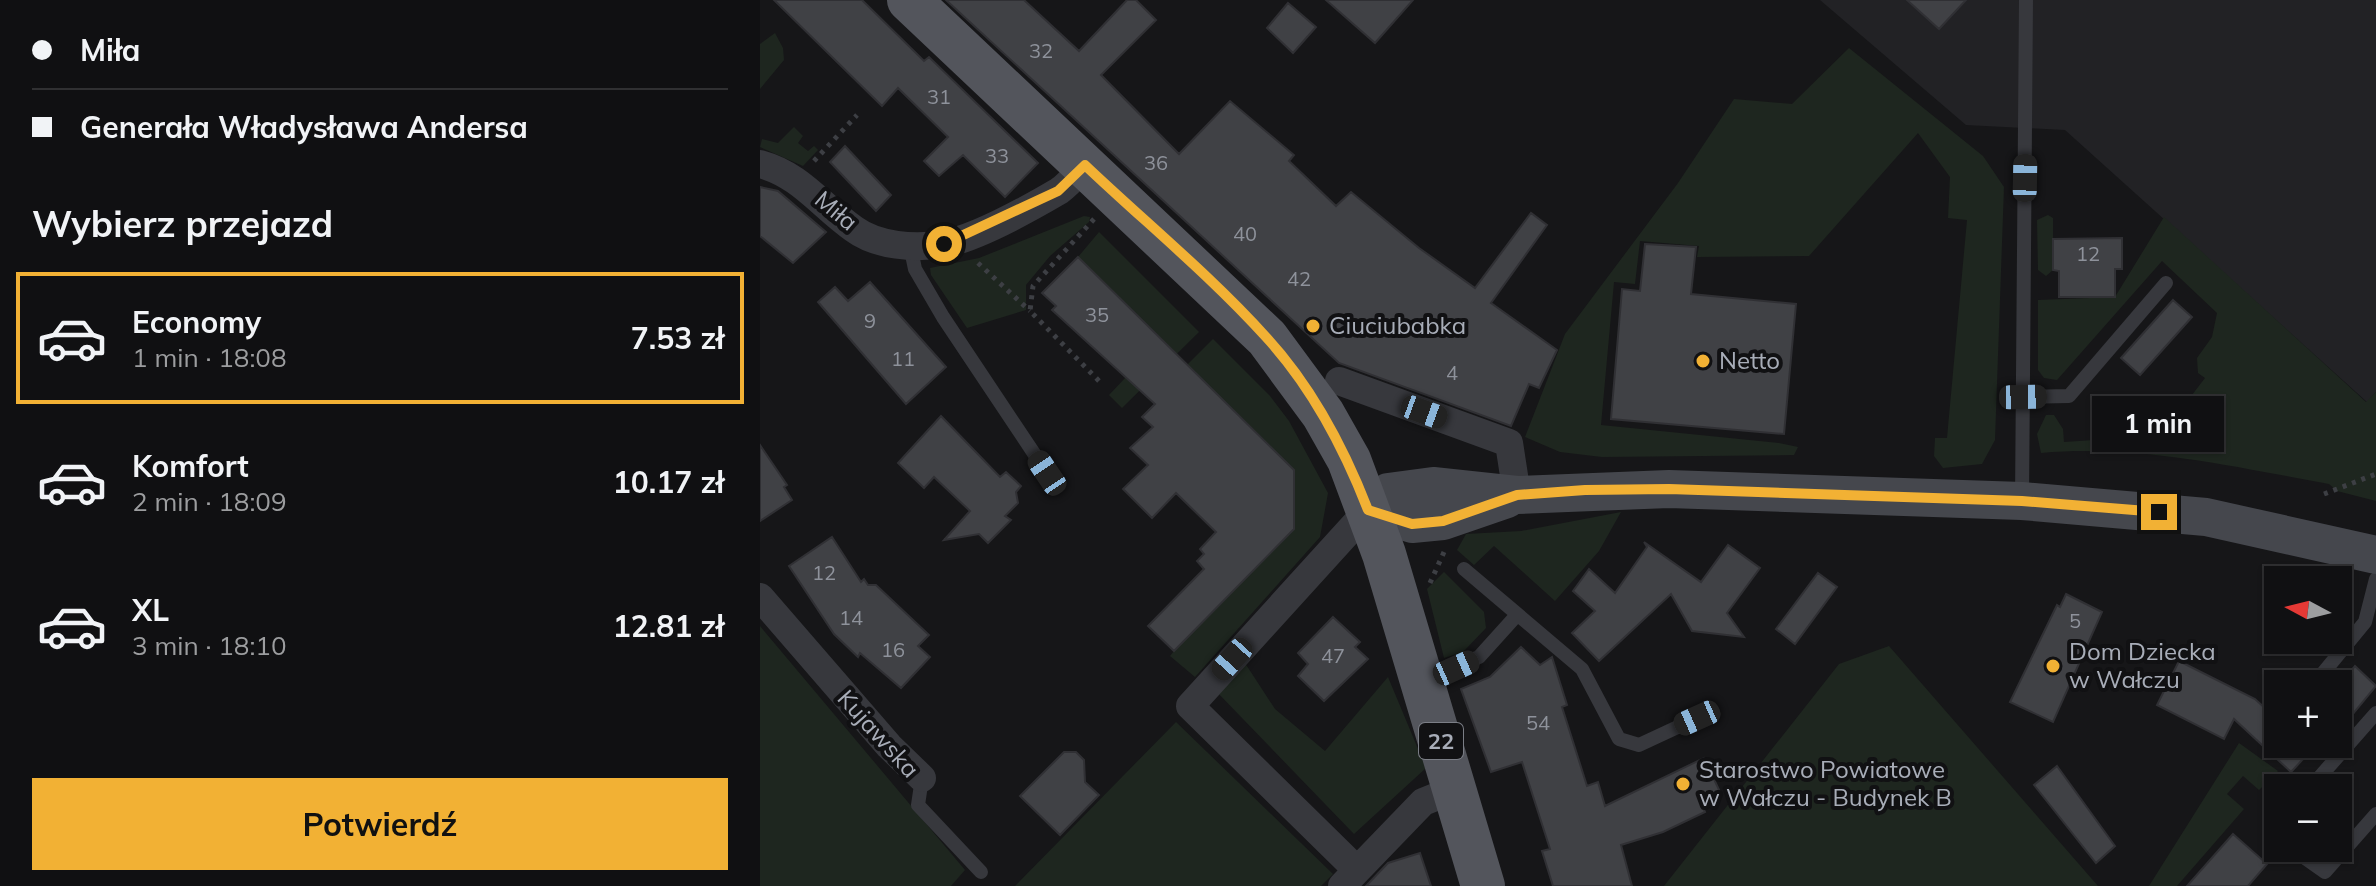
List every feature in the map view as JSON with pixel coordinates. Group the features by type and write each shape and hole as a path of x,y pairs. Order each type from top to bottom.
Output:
{"main road":[{"name":"22","path":"909,0 1267,338 1323,414 1349,460 1368,510 1483,886"},
{"path":"1368,510 1388,492 1433,486 1517,495 1669,489 2022,501 2206,517 2376,555"}],"street":[{"name":"Miła","path":"760,164 802,183 855,230 883,242 910,245 944,244 976,232 1058,191 1085,165"},
{"path":"1339,381 1509,443 1517,495"},
{"path":"1368,510 1190,706 1349,878 1423,802 1455,789"},
{"name":"Kujawska","path":"760,597 889,746 922,778"}],"lane":[{"path":"2022,501 2026,0"},
{"path":"910,245 915,269 943,317 1047,473"},
{"path":"2023,397 2069,396 2166,283"},
{"path":"1464,569 1582,669 1619,739 1639,745 1697,718"},
{"path":"2328,670 2370,626 2376,579"},
{"path":"1422,680 1479,657 1516,616"},
{"path":"2352,739 2376,713"},
{"path":"2321,774 2334,758"},
{"name":"Kujawska","path":"922,778 918,805 981,872"},
{"path":"2352,841 2376,814"},
{"path":"2311,862 2325,872 2334,862"}],"path":[{"path":"808,168 857,115"},
{"path":"1030,311 1033,286 1100,213"},
{"path":"980,265 1101,383"},
{"path":"2324,494 2376,474"}],"shaded area":[{"path":"1820,0 2376,0 2376,392 2367,402 2065,130 1966,125"},
{"path":"775,33 783,48 784,60 760,89 760,44"},
{"path":"1849,48 1983,156 2004,187 1995,440 1982,464 1943,468 1934,456 1935,438 1947,438 1967,220 1948,218 1950,177 1918,133 1809,256 1697,257 1699,246 1640,241 1635,284 1614,282 1601,425 1779,443 1798,447 1794,455 1602,457 1560,452 1525,437 1565,334 1678,183 1734,99 1792,104"},
{"path":"794,127 803,136 798,143 808,151 814,146 818,150 803,166 760,147 762,139 778,143"},
{"path":"2048,215 2053,218 2053,270 2046,276 2038,270 2037,220"},
{"path":"1084,216 1090,217 1089,222 1050,256 1026,285 1026,310 967,328 931,275 930,268 979,258"},
{"path":"2164,217 2366,402 2376,392 2376,501 2337,491 2329,484 2222,464 2150,454 2041,453 2037,434 2046,415 2054,415 2063,429 2064,442 2123,438 2143,417 2182,408 2205,378 2198,373 2197,358 2212,337 2217,313 2162,261 2057,380 2044,378 2038,370 2038,300 2115,297"},
{"path":"1099,232 1199,332 1122,408 1109,395 1162,339 1078,257"},
{"path":"1213,339 1270,396 1289,421 1328,493 1320,537 1195,677 1170,656 1294,529 1293,470 1187,365"},
{"path":"1621,512 1599,551 1555,601 1494,546 1474,565 1457,550 1466,534 1521,531"},
{"path":"1444,572 1484,612 1486,628 1463,652 1444,658 1427,589"},
{"path":"760,626 965,870 951,886 760,886"},
{"path":"1889,646 2098,886 1664,886 1839,664"},
{"path":"1243,660 1275,709 1325,751 1388,677 1426,768 1354,834 1214,689"},
{"path":"1176,722 1333,874 1321,886 1015,886"},
{"path":"2239,743 2278,771 2264,774 2264,785 2259,790 2243,776 2227,794 2244,809 2177,886 2149,886"}],"building":[{"path":"774,0 862,0 924,61 929,57 1038,163 1005,197 963,155 939,176 924,161 948,137 898,88 882,106"},
{"path":"946,0 1024,0 1079,51 1127,0 1136,0 1156,20 1101,75 1179,154 1230,101 1294,155 1289,161 1336,206 1351,192 1419,248 1475,288 1531,213 1547,225 1491,303 1557,350 1539,388 1529,384 1511,426 1339,363"},
{"path":"1326,0 1413,0 1375,43"},
{"path":"1907,0 1966,0 1939,29"},
{"path":"1288,3 1316,27 1293,53 1267,28"},
{"path":"845,146 891,195 876,211 830,162"},
{"path":"760,187 778,191 826,232 793,263 760,236"},
{"path":"2122,238 2122,269 2115,269 2115,297 2059,297 2059,271 2053,270 2053,239"},
{"name":"Netto","path":"1645,244 1696,247 1691,294 1796,304 1784,434 1611,419 1622,289 1640,291"},
{"path":"1078,257 1294,470 1294,529 1174,651 1148,626 1204,569 1197,561 1204,554 1200,549 1216,532 1176,493 1152,518 1123,489 1148,465 1130,448 1153,427 1142,417 1155,404 1052,310 1056,306 1042,293"},
{"path":"870,282 946,367 906,404 818,302 835,287 848,301"},
{"path":"2173,300 2192,317 2140,375 2121,358"},
{"path":"941,416 1000,477 1006,472 1021,486 1016,492 1018,503 1005,516 1011,520 988,543 979,534 944,540 970,511 934,477 924,488 898,463"},
{"path":"760,445 787,485 784,487 792,500 760,521"},
{"path":"832,537 861,582 864,579 868,585 876,585 929,635 918,646 930,657 901,688 860,653 858,657 834,634 789,566"},
{"path":"1644,542 1701,582 1728,545 1760,568 1727,613 1744,637 1692,631 1671,594 1599,661 1572,633 1595,611 1573,591 1589,569 1615,593 1647,547"},
{"path":"1818,573 1837,587 1795,644 1776,629"},
{"name":"Dom Dziecka w Wałczu","path":"2066,594 2102,612 2053,722 2010,702 2057,605 2060,607"},
{"path":"1333,617 1360,642 1355,647 1368,659 1324,701 1298,676 1308,664 1298,653"},
{"name":"Starostwo Powiatowe w Wałczu - Budynek B","path":"1521,647 1540,665 1552,657 1567,705 1562,707 1587,786 1598,782 1605,806 1704,758 1721,794 1701,803 1705,812 1663,832 1621,845 1632,886 1553,886 1542,851 1550,849 1522,762 1491,772 1461,689 1490,677"},
{"path":"2179,661 2255,699 2264,707 2264,747 2234,719 2224,739 2157,705"},
{"path":"2355,666 2376,686 2352,715 2352,670"},
{"path":"1064,752 1076,752 1084,760 1085,782 1099,795 1060,835 1020,796"},
{"path":"2276,758 2304,758 2291,772"},
{"path":"2057,766 2115,846 2096,863 2034,785"},
{"path":"2233,834 2267,864 2248,886 2187,886"},
{"path":"1420,853 1431,886 1366,886 1388,863"}],"place":[{"name":"Ciuciubabka","path":"1313,326"},
{"name":"Netto","path":"1703,361"},
{"name":"Dom Dziecka w Wałczu","path":"2053,666"},
{"name":"Starostwo Powiatowe w Wałczu - Budynek B","path":"1683,784"}],"route":[{"path":"944,244 976,232 1058,191 1085,165 1267,338 1323,414 1349,460 1368,510 1412,524 1443,521 1517,495 1585,490 1669,489 2022,501 2159,512"}]}
